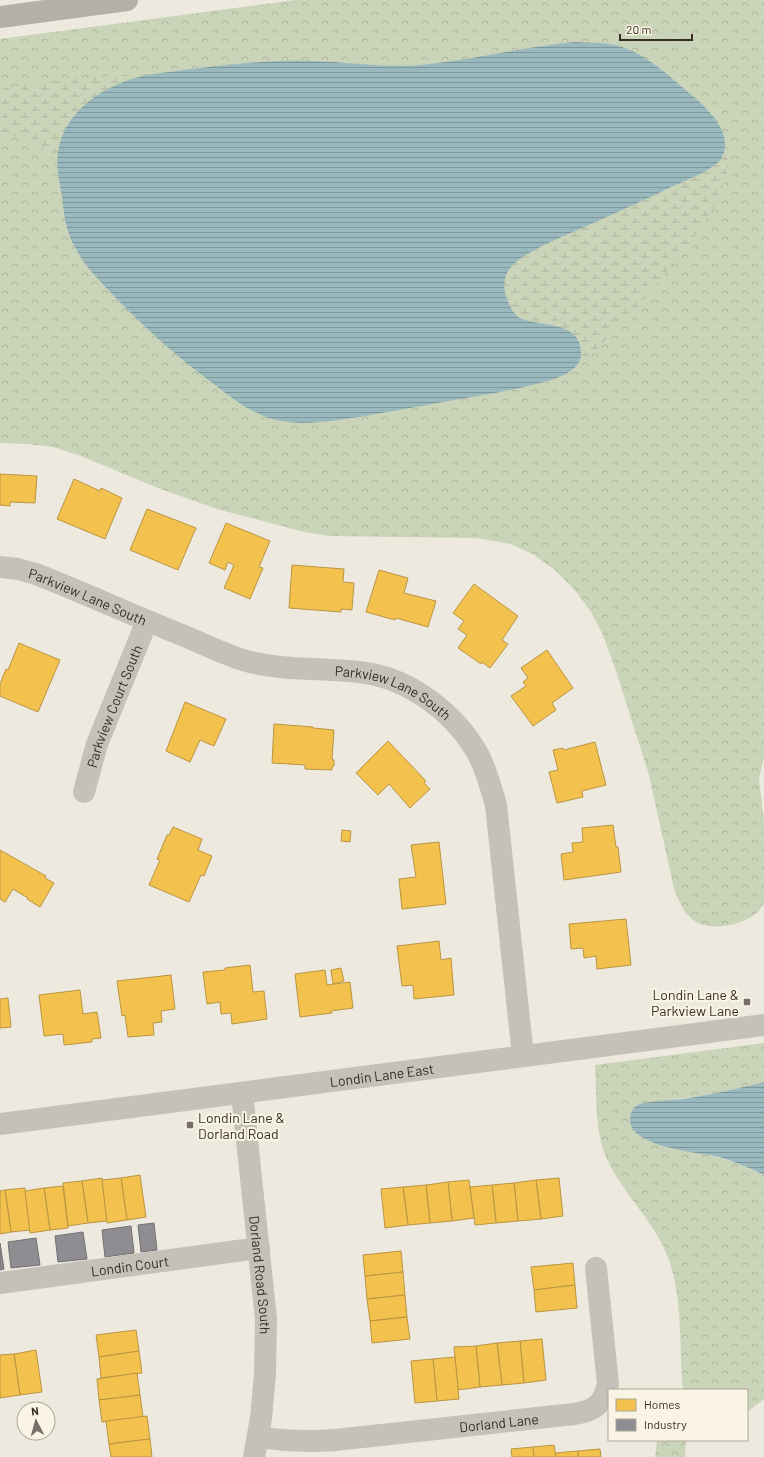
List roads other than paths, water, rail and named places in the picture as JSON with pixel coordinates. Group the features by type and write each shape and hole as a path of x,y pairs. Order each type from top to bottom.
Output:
{"main road":[{"path":"0,17 127,0"}],"street":[{"name":"Parkview Lane South","path":"0,567 18,569 36,574 234,657 263,665 353,672 384,677 425,698 445,713 459,727 475,749 484,766 496,804 523,1056"},
{"name":"Parkview Court South","path":"84,792 97,744 147,621"},
{"name":"Londin Lane East","path":"0,1124 764,1025"},
{"name":"Dorland Road South","path":"242,1093 265,1301 265,1374 256,1447"},
{"name":"Londin Court","path":"0,1283 260,1248"},
{"name":"Dorland Lane","path":"256,1447 280,1441 301,1442 335,1440 588,1412 600,1404 608,1384 596,1268"}],"water":[{"path":"574,42 603,43 619,46 638,54 656,66 695,98 716,120 721,128 725,146 720,160 706,171 546,244 519,259 507,273 505,291 508,302 518,317 528,321 566,329 579,341 581,355 579,362 566,374 536,384 501,392 341,420 300,423 270,418 258,414 230,397 161,341 125,308 93,274 80,256 70,237 65,217 57,165 59,147 64,132 82,107 108,89 123,82 153,74 232,64 272,61 312,61 394,66 421,65"},
{"path":"764,1082 764,1175 719,1157 662,1146 647,1140 636,1133 630,1123 633,1109 642,1103 684,1099"}],"place":[{"name":"Londin Lane & Parkview Lane","path":"747,1002"},
{"name":"Londin Lane & Dorland Road","path":"190,1125"}]}
